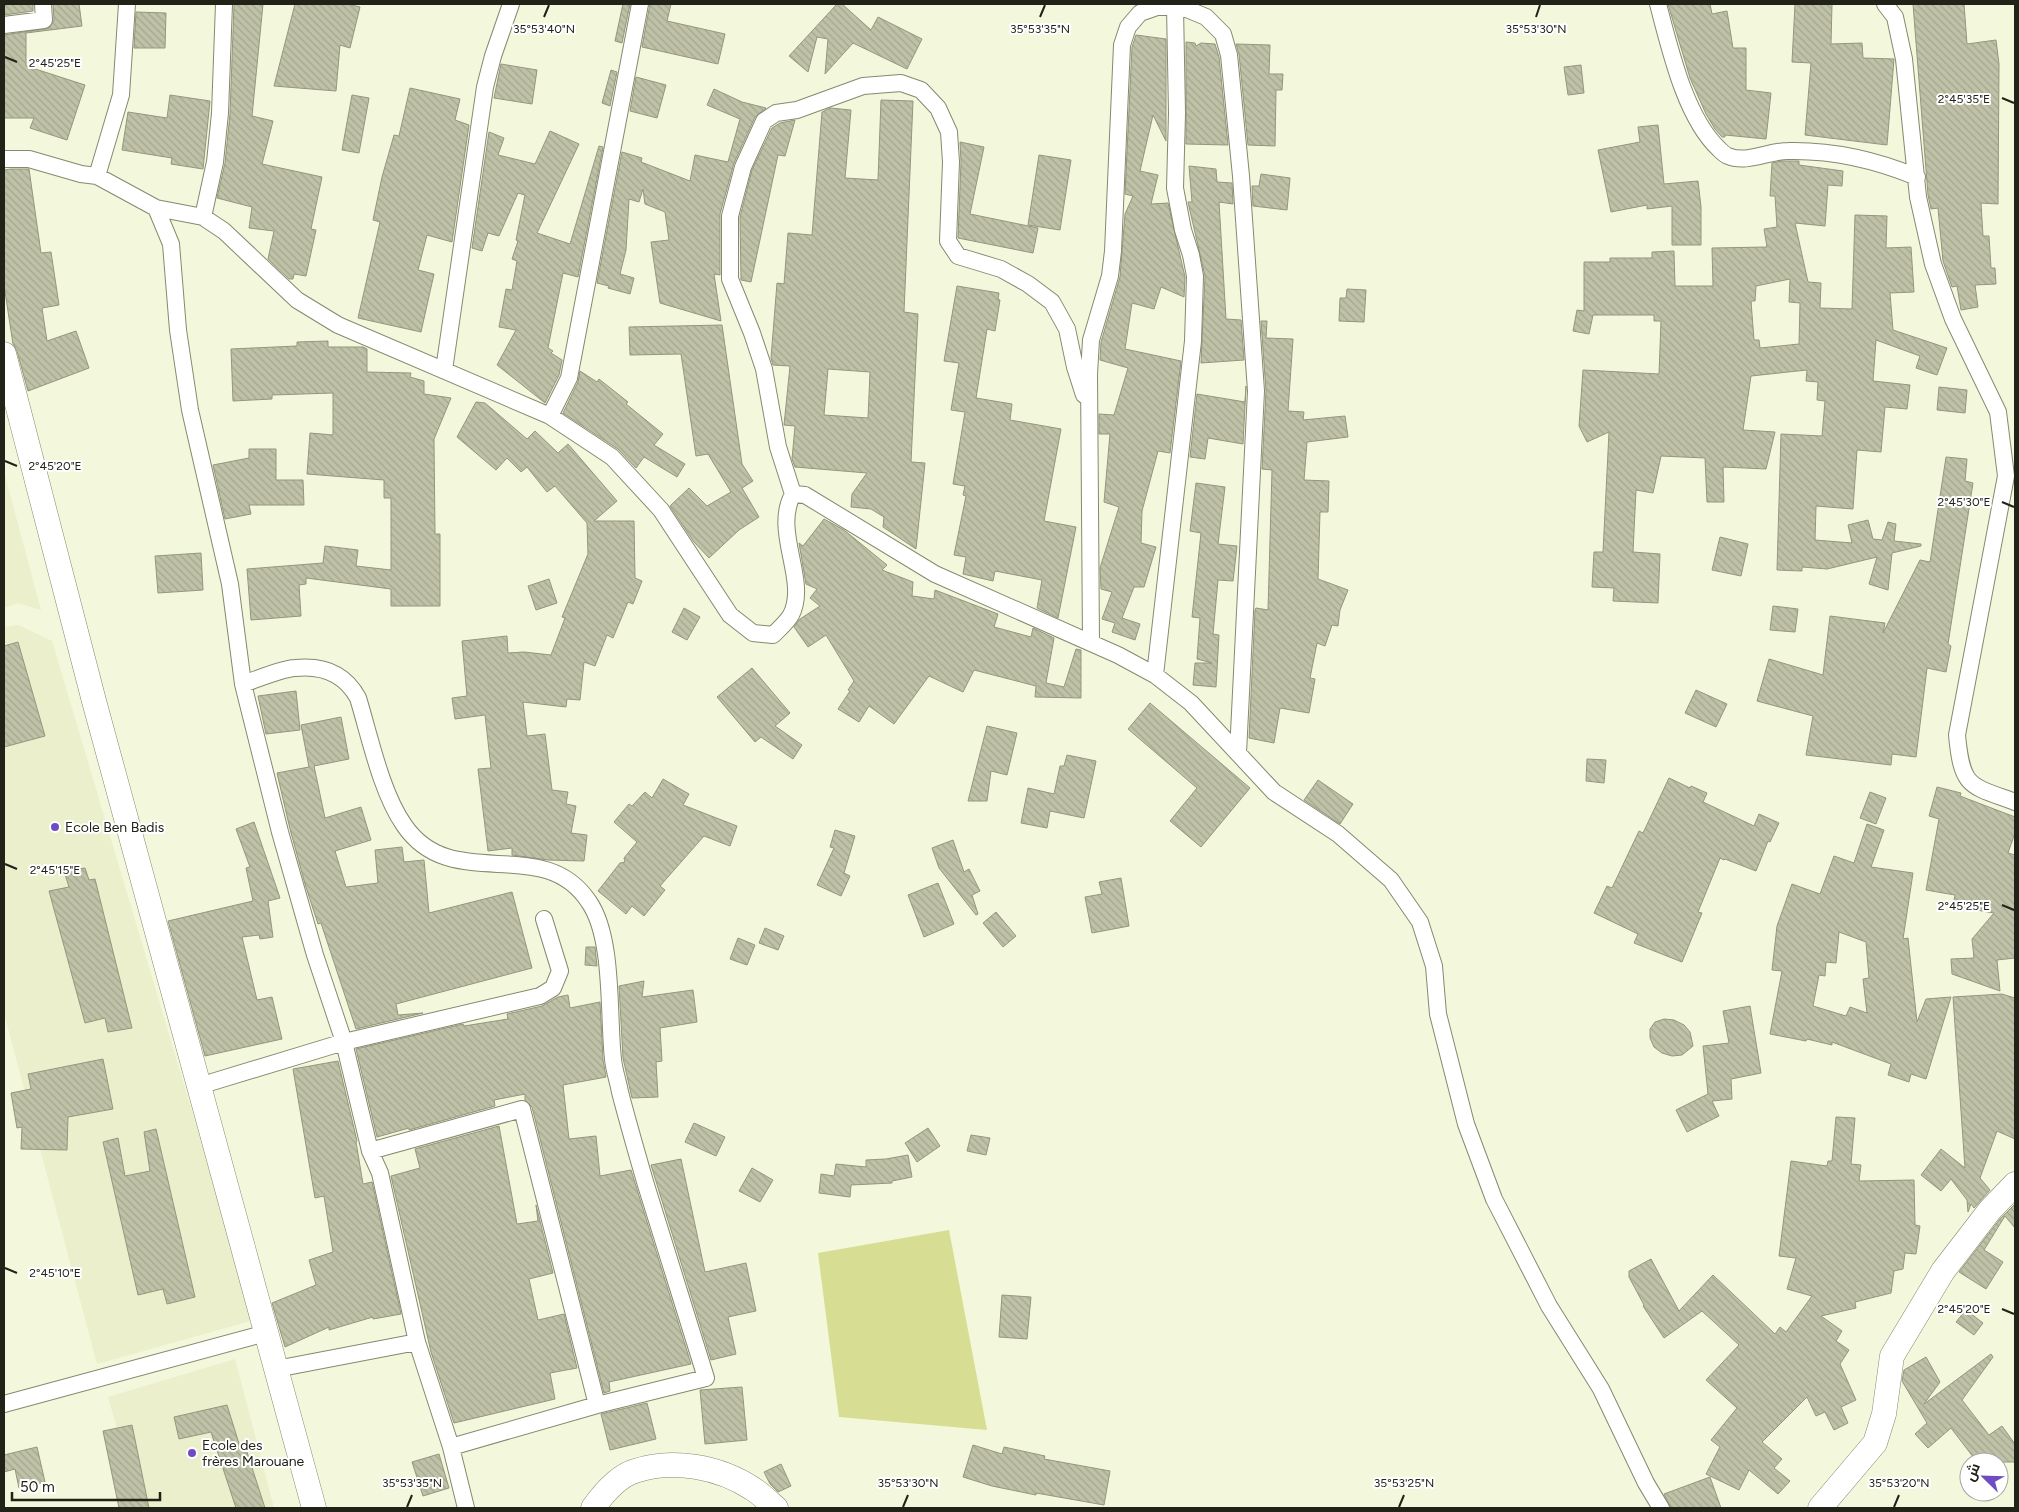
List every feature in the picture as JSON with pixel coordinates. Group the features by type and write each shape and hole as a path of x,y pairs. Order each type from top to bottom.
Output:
{"street":[{"path":"4,25 44,20 43,4"},
{"path":"97,176 121,95 127,4"},
{"path":"204,217 215,162 220,113 224,4"},
{"path":"444,370 485,88 493,56 511,4"},
{"path":"550,416 569,378 640,4"},
{"path":"1658,4 1692,112 1712,142 1727,156 1743,159 1787,151 1824,153 1864,158 1917,178"},
{"path":"1885,4 1895,17 1904,59 1918,197 1933,264 1953,319 1998,412 2006,476 1958,735 1960,762 1967,780 1980,789 2015,802"},
{"path":"1090,642 1088,408 1091,340 1110,276 1113,251 1122,45 1128,26 1140,13 1157,7 1182,8 1206,16 1223,34 1229,55 1241,176 1256,391 1238,753"},
{"path":"1155,675 1193,341 1195,276 1183,230 1175,188 1177,113 1174,7"},
{"path":"4,159 29,159 81,174 97,176 156,208 204,217 224,231 297,300 338,324 550,416 612,457 661,510 730,614 753,633 773,636 791,615 796,592 786,522 787,504 793,494 778,447 764,369 730,279 730,216 743,167 764,121 776,113 797,110 863,86 901,83 921,90 938,108 949,132 951,162 948,241 958,256 1001,269 1028,284 1052,302 1067,329 1075,366 1088,408"},
{"path":"156,208 171,244 178,330 189,401 230,584 243,684 299,898 315,955 344,1042 370,1151 380,1173 417,1342 451,1447 466,1508"},
{"path":"4,354 94,701 314,1508"},
{"path":"793,494 805,495 935,574 1090,642 1155,675 1191,702 1274,792 1338,834 1391,880 1420,922 1434,966 1438,1014 1466,1124 1494,1199 1549,1306 1601,1389 1646,1483 1661,1508"},
{"path":"243,684 294,668 322,669 339,676 352,686 358,698 388,795 404,826 422,845 443,858 542,867 557,873 573,883 590,902 600,926 607,965 613,1060 629,1129 706,1378 597,1405 451,1447"},
{"path":"199,1086 344,1042 540,996 553,988 560,971 544,919"},
{"path":"370,1151 522,1109 597,1405"},
{"path":"1820,1508 1875,1443 1884,1414 1892,1356 1943,1271 1990,1210 2015,1184"},
{"path":"4,1404 266,1333"},
{"path":"276,1369 417,1342"},
{"path":"593,1508 606,1490 634,1471 671,1465 711,1469 752,1488 776,1508"}],"shaded area":[{"path":"4,472 41,610 18,603 4,608"},
{"name":"Ecole Ben Badis","path":"18,625 52,641 254,1320 97,1364 4,1013 4,627"},
{"name":"Ecole des frères Marouane","path":"235,1359 274,1508 140,1508 108,1397"}],"green space":[{"path":"949,1230 987,1430 839,1417 818,1253"}],"building":[{"path":"4,4 33,4 33,11 4,15"},
{"path":"53,4 79,4 82,26 26,33 26,66 85,85 67,140 30,128 34,118 4,118 4,35 49,28 54,20"},
{"path":"234,4 263,4 252,116 273,121 262,164 322,177 311,229 316,230 306,276 294,274 293,279 289,279 268,259 274,231 249,228 252,207 217,198 225,163 230,114"},
{"path":"295,4 348,4 360,7 350,48 340,45 336,91 274,86"},
{"path":"623,4 630,4 622,43 615,41"},
{"path":"650,4 671,4 667,21 725,34 718,64 642,47"},
{"path":"837,4 842,4 871,30 878,17 922,39 907,69 853,43 825,74 828,39 817,37 808,72 789,56"},
{"path":"1668,4 1710,4 1712,14 1727,11 1733,48 1746,48 1746,90 1771,93 1766,139 1725,135 1725,137 1722,137 1715,129 1690,78"},
{"path":"1795,4 1832,4 1831,44 1862,43 1863,58 1894,59 1887,145 1805,135 1811,63 1792,62"},
{"path":"1913,4 1964,4 1967,44 1996,40 1999,64 1998,204 1981,203 1983,236 1989,236 1991,268 1995,268 1996,284 1975,285 1978,307 1961,310 1957,286 1952,287 1943,261 1938,208 1931,209 1928,195"},
{"path":"136,12 166,13 165,48 134,48"},
{"path":"1136,35 1166,39 1166,141 1153,115 1140,171 1158,175 1151,204 1168,203 1185,277 1184,297 1161,287 1154,309 1132,303 1125,349 1181,361 1170,453 1158,451 1142,511 1141,543 1156,547 1144,587 1134,587 1122,618 1140,624 1135,640 1112,632 1115,623 1102,619 1112,592 1101,589 1100,568 1119,507 1104,502 1110,434 1099,434 1099,414 1114,415 1128,368 1100,360 1101,342 1120,277 1125,214 1133,196 1125,194 1132,47"},
{"path":"1186,42 1195,43 1196,46 1201,43 1215,44 1219,57 1228,145 1186,144"},
{"path":"1236,44 1270,45 1269,74 1283,74 1282,90 1276,90 1275,146 1248,145 1239,54"},
{"path":"501,64 537,70 532,104 494,98"},
{"path":"1581,65 1584,93 1568,95 1564,67"},
{"path":"611,70 617,72 610,106 602,103"},
{"path":"636,77 666,85 657,118 630,111"},
{"path":"410,88 460,99 455,120 469,125 452,242 427,235 418,270 434,274 421,332 358,318 380,222 373,220 382,177 394,135 399,136"},
{"path":"714,89 742,102 766,108 755,117 734,163 720,214 720,275 714,274 721,321 660,303 651,242 669,240 665,212 645,204 643,189 639,202 629,199 626,250 620,274 634,278 630,294 597,283 622,152 642,158 641,162 690,181 695,155 728,162 740,119 707,105"},
{"path":"170,95 210,101 203,169 171,164 172,158 122,150 128,112 167,118"},
{"path":"352,95 369,98 359,153 342,150"},
{"path":"881,100 913,101 904,312 918,314 911,462 925,463 916,549 883,527 884,517 871,509 851,507 852,494 867,473 795,467 792,459 795,426 784,425 790,366 773,365 771,358 777,283 784,284 788,233 812,235 822,112 830,108 851,110 845,178 878,180","holes":["828,369 870,372 868,418 824,415"]},
{"path":"795,120 785,156 778,155 751,282 741,280 740,217 752,170 772,128 780,123"},
{"path":"1658,125 1664,184 1698,181 1701,207 1701,245 1672,245 1672,206 1647,209 1647,205 1611,212 1598,150 1640,142 1638,127"},
{"path":"550,131 579,144 537,233 570,244 599,146 603,147 578,277 563,273 548,348 553,351 551,353 562,360 559,375 545,403 497,365 516,330 499,327 506,289 512,290 517,261 512,259 518,241 516,240 525,195 518,193 499,236 488,233 482,251 472,248 489,132 504,138 498,155 535,164"},
{"path":"960,142 984,147 970,214 1038,228 1033,253 958,238"},
{"path":"1039,155 1071,160 1060,230 1028,225"},
{"path":"1799,161 1799,165 1843,171 1842,186 1828,185 1825,226 1795,223 1808,282 1821,283 1820,308 1852,309 1855,215 1887,216 1886,248 1911,247 1914,292 1890,293 1893,330 1947,348 1937,375 1916,368 1920,356 1876,340 1873,381 1910,385 1907,409 1885,407 1881,452 1857,450 1853,509 1816,506 1815,540 1852,543 1848,525 1868,520 1873,539 1882,540 1888,522 1896,524 1894,541 1921,544 1921,546 1892,553 1888,590 1869,584 1877,557 1827,569 1802,567 1802,571 1777,570 1781,434 1822,436 1825,401 1817,400 1818,382 1806,381 1807,370 1751,376 1743,430 1775,432 1766,469 1723,467 1724,502 1707,502 1705,458 1661,456 1653,493 1636,490 1633,552 1660,554 1658,603 1613,601 1614,588 1592,587 1594,552 1603,552 1609,432 1587,442 1579,426 1583,370 1659,374 1661,321 1654,321 1654,315 1593,315 1589,334 1573,331 1577,310 1584,311 1584,262 1610,262 1610,258 1652,258 1652,252 1674,251 1675,286 1713,286 1712,248 1767,247 1764,229 1777,227 1775,196 1770,196 1772,163","holes":["1790,279 1789,302 1800,303 1799,344 1760,348 1759,340 1754,340 1751,301 1755,301 1756,286"]},
{"path":"1189,166 1216,169 1217,182 1232,183 1233,204 1219,202 1226,319 1241,320 1244,360 1201,363 1205,276 1188,202 1192,202"},
{"path":"29,169 41,253 51,252 59,305 42,308 47,341 76,331 89,368 28,391 17,351 13,344 4,285 4,170"},
{"path":"1261,174 1290,178 1287,210 1253,206 1252,186 1259,186"},
{"path":"957,286 999,293 998,299 1000,300 995,331 987,329 976,398 1012,404 1010,420 1061,429 1044,521 1076,527 1058,618 1037,608 1042,580 995,571 993,581 963,574 966,557 954,555 966,496 963,495 965,486 953,484 965,412 951,410 959,363 944,361"},
{"path":"1347,289 1366,290 1364,322 1339,321 1340,298 1346,298"},
{"path":"1261,321 1267,321 1266,338 1293,339 1288,411 1304,412 1303,420 1345,416 1348,437 1307,442 1304,480 1329,481 1328,512 1320,512 1318,579 1348,590 1340,610 1338,626 1332,625 1325,646 1317,643 1310,678 1315,679 1309,713 1280,708 1274,743 1249,738 1255,610 1256,608 1268,610 1272,470 1262,469 1266,391"},
{"path":"722,325 742,464 753,481 742,488 759,517 739,530 709,558 694,542 670,506 689,488 707,506 731,492 708,454 696,456 681,354 630,355 629,327"},
{"path":"328,341 328,347 363,347 367,349 367,372 411,373 410,377 424,381 424,394 451,398 434,439 435,534 440,534 440,606 391,606 391,589 306,578 306,584 299,585 301,616 251,620 247,569 323,563 325,546 358,550 356,566 391,570 391,498 384,498 384,480 307,474 310,433 333,435 333,393 272,395 272,399 233,401 231,349 297,346 297,342"},
{"path":"580,371 597,382 599,379 663,434 654,445 685,464 677,477 644,457 636,468 618,449 563,413 578,382"},
{"path":"1246,386 1243,444 1208,438 1205,459 1190,457 1197,394 1245,402"},
{"path":"1939,387 1967,390 1965,413 1937,410"},
{"path":"476,402 485,403 527,439 535,431 558,453 568,444 617,501 594,521 634,521 635,578 642,581 633,604 628,602 613,638 607,635 595,666 584,662 580,700 567,699 566,707 523,702 527,736 545,734 552,790 568,792 566,804 576,806 571,833 587,835 584,861 548,860 512,855 512,848 488,851 478,769 491,768 485,715 455,719 452,698 467,696 462,641 507,636 508,653 524,652 551,655 565,618 562,617 588,554 587,523 555,486 547,492 527,467 521,472 507,458 496,470 457,437"},
{"path":"249,449 276,449 276,480 303,480 304,505 249,505 251,514 225,519 213,465 249,458"},
{"path":"1946,457 1967,459 1965,481 1973,483 1948,644 1951,646 1946,672 1927,668 1916,757 1892,754 1891,765 1806,755 1813,716 1757,701 1769,659 1823,675 1830,616 1885,623 1883,633 1920,560 1930,562"},
{"path":"1196,483 1225,487 1218,544 1237,546 1233,581 1218,580 1213,634 1219,635 1216,687 1193,685 1195,663 1212,663 1197,659 1200,618 1192,617 1201,533 1190,531"},
{"path":"824,519 844,530 887,565 882,570 913,582 912,596 934,599 935,590 998,614 994,627 1031,637 1033,628 1054,638 1046,683 1064,687 1076,649 1081,650 1081,698 1035,697 1036,686 974,670 963,692 929,676 894,724 869,706 859,722 838,709 854,681 826,635 808,647 794,627 800,619 820,606 810,598 817,589 806,584 799,543 803,546"},
{"path":"1720,537 1748,544 1741,576 1712,570"},
{"path":"201,553 203,590 158,593 155,556"},
{"path":"549,579 557,603 536,610 528,586"},
{"path":"1773,606 1798,609 1795,632 1770,630"},
{"path":"684,608 700,617 687,640 672,632"},
{"path":"18,642 45,736 4,747 4,646"},
{"path":"752,668 790,713 775,726 802,745 793,759 761,737 755,742 717,697"},
{"path":"1696,690 1727,704 1716,727 1685,713"},
{"path":"296,691 300,730 266,734 258,696"},
{"path":"1150,703 1250,788 1201,847 1170,821 1197,788 1128,729"},
{"path":"341,717 349,759 314,766 325,818 361,807 371,840 335,851 346,887 378,883 375,850 402,847 404,862 424,860 429,913 512,892 532,968 396,1004 398,1015 423,1013 356,1029 321,923 318,924 305,884 277,773 309,767 301,725"},
{"path":"987,726 1017,733 1007,775 991,771 987,801 968,801"},
{"path":"1067,755 1096,761 1084,818 1050,811 1047,828 1021,823 1028,788 1054,794 1060,766 1064,766"},
{"path":"1587,759 1606,760 1604,783 1586,781"},
{"path":"1669,778 1690,788 1691,786 1707,793 1703,802 1754,826 1759,814 1779,823 1770,842 1768,841 1756,871 1720,858 1698,912 1702,913 1682,962 1634,943 1638,934 1594,913 1607,886 1612,888 1639,831 1643,833"},
{"path":"663,779 689,794 683,805 737,826 730,846 704,836 660,886 665,890 644,916 632,906 626,914 598,891 620,863 625,862 624,858 637,842 614,822 629,804 632,806 645,792 652,798"},
{"path":"1318,780 1353,804 1340,824 1304,800"},
{"path":"1937,787 1961,793 1960,796 2015,817 2015,833 2008,853 2015,855 2015,958 1997,960 2000,991 1952,974 1951,959 1974,958 1972,939 1994,913 1953,906 1955,895 1926,890 1939,819 1929,816"},
{"path":"1870,792 1886,798 1876,824 1860,818"},
{"path":"254,822 280,898 268,901 273,937 260,939 259,935 242,937 257,1000 272,997 282,1039 205,1056 168,921 253,901 246,868 250,867 236,829"},
{"path":"1867,824 1884,830 1871,867 1913,873 1903,939 1908,938 1917,1022 1926,999 1951,997 1926,1079 1911,1074 1909,1082 1888,1075 1891,1064 1832,1042 1832,1045 1807,1039 1806,1041 1770,1034 1782,971 1772,970 1777,926 1792,884 1820,894 1834,856 1854,863","holes":["1839,932 1866,942 1869,978 1863,979 1867,1013 1850,1007 1846,1016 1813,1006 1819,975 1825,976 1826,962 1836,963"]},
{"path":"835,830 855,836 844,873 850,876 841,896 817,885 834,848 830,847"},
{"path":"953,840 964,872 969,869 980,891 972,895 978,914 976,915 939,868 932,848"},
{"path":"85,868 89,880 95,879 132,1028 108,1032 105,1018 85,1023 49,891 69,887 64,871"},
{"path":"1121,878 1129,926 1092,933 1085,897 1102,894 1099,882"},
{"path":"938,883 954,924 924,937 908,895"},
{"path":"996,912 1016,936 1003,947 983,923"},
{"path":"765,928 784,936 778,950 759,943"},
{"path":"738,938 755,945 747,965 730,959"},
{"path":"586,947 595,947 597,966 585,965"},
{"path":"644,981 642,997 693,990 697,1022 660,1028 662,1061 656,1062 658,1097 632,1098 623,1058 619,986"},
{"path":"2002,994 2015,998 2015,1139 1997,1131 1980,1178 1990,1190 1974,1208 1971,1204 1968,1212 1967,1200 1951,1179 1941,1191 1921,1175 1941,1149 1965,1168 1953,997"},
{"path":"568,995 570,1008 600,1002 603,1060 606,1077 563,1085 569,1139 596,1136 600,1176 631,1170 691,1364 609,1382 610,1391 604,1393 532,1107 525,1100 525,1094 494,1100 495,1106 377,1137 356,1049 463,1024 464,1026 508,1019 507,1014 542,1006 558,997"},
{"path":"1750,1006 1761,1073 1731,1079 1732,1099 1712,1101 1719,1116 1687,1132 1676,1110 1708,1094 1703,1046 1729,1043 1723,1011"},
{"path":"1664,1019 1674,1020 1684,1025 1690,1032 1693,1046 1682,1055 1672,1056 1662,1053 1654,1047 1650,1038 1650,1029 1655,1022"},
{"path":"103,1059 113,1109 68,1117 67,1150 21,1149 22,1127 17,1128 11,1093 31,1089 28,1074"},
{"path":"338,1061 357,1141 363,1184 372,1182 401,1314 373,1319 373,1317 329,1330 329,1327 285,1347 272,1303 316,1285 309,1260 333,1252 324,1196 315,1198 293,1069"},
{"path":"1836,1117 1855,1118 1851,1164 1861,1165 1859,1181 1914,1180 1915,1225 1920,1226 1916,1254 1905,1253 1903,1269 1894,1271 1891,1293 1855,1302 1856,1308 1821,1316 1842,1331 1836,1341 1849,1350 1840,1364 1856,1400 1841,1407 1848,1423 1834,1430 1825,1412 1816,1416 1807,1397 1762,1442 1782,1459 1774,1468 1790,1481 1778,1494 1749,1470 1739,1490 1706,1474 1720,1447 1711,1440 1737,1408 1706,1380 1739,1345 1702,1311 1664,1338 1643,1306 1629,1277 1629,1271 1651,1259 1679,1311 1713,1275 1775,1334 1780,1327 1786,1332 1812,1296 1787,1289 1796,1258 1779,1256 1791,1161 1827,1166 1828,1161 1832,1161"},
{"path":"694,1123 725,1137 716,1156 685,1142"},
{"path":"499,1126 517,1224 538,1221 536,1205 553,1273 529,1279 538,1320 564,1314 577,1368 550,1373 555,1399 454,1423 431,1352 391,1176 420,1168 415,1149"},
{"path":"928,1128 940,1146 917,1162 905,1143"},
{"path":"156,1129 195,1297 167,1304 163,1289 138,1295 103,1142 118,1138 125,1176 150,1171 144,1132"},
{"path":"971,1135 990,1138 986,1155 967,1151"},
{"path":"908,1155 912,1177 892,1181 892,1183 851,1185 850,1197 819,1193 821,1174 834,1176 836,1164 866,1167 866,1160"},
{"path":"681,1159 705,1272 746,1263 756,1311 728,1317 736,1354 711,1360 651,1165"},
{"path":"752,1168 773,1180 760,1202 739,1191"},
{"path":"2015,1204 2015,1228 2005,1216 1984,1250 2003,1262 1986,1289 1959,1272 2000,1219"},
{"path":"1002,1295 1031,1297 1027,1339 999,1337"},
{"path":"1966,1310 1983,1323 1974,1335 1956,1322"},
{"path":"1991,1354 1993,1357 1962,1400 1989,1435 2002,1426 2015,1444 2015,1462 2009,1462 2009,1452 1969,1452 1951,1428 1928,1448 1915,1434 1927,1423 1902,1381 1904,1370 1926,1357 1940,1382 1924,1404"},
{"path":"742,1387 747,1440 705,1444 700,1390"},
{"path":"647,1403 656,1439 610,1450 601,1414"},
{"path":"227,1405 241,1450 246,1449 265,1508 236,1508 211,1432 179,1439 174,1417"},
{"path":"132,1425 149,1508 119,1508 103,1431"},
{"path":"973,1445 1002,1454 1004,1447 1045,1456 1044,1459 1110,1471 1104,1505 1036,1493 1036,1495 992,1486 963,1477"},
{"path":"37,1447 45,1482 19,1488 15,1469 4,1472 4,1455"},
{"path":"439,1454 449,1488 423,1496 412,1462"},
{"path":"781,1464 791,1486 778,1492 770,1484 764,1472"},
{"path":"1710,1477 1721,1508 1671,1508 1664,1494"}],"place":[{"name":"Ecole Ben Badis","path":"55,827"},
{"name":"Ecole des frères Marouane","path":"192,1453"}]}
